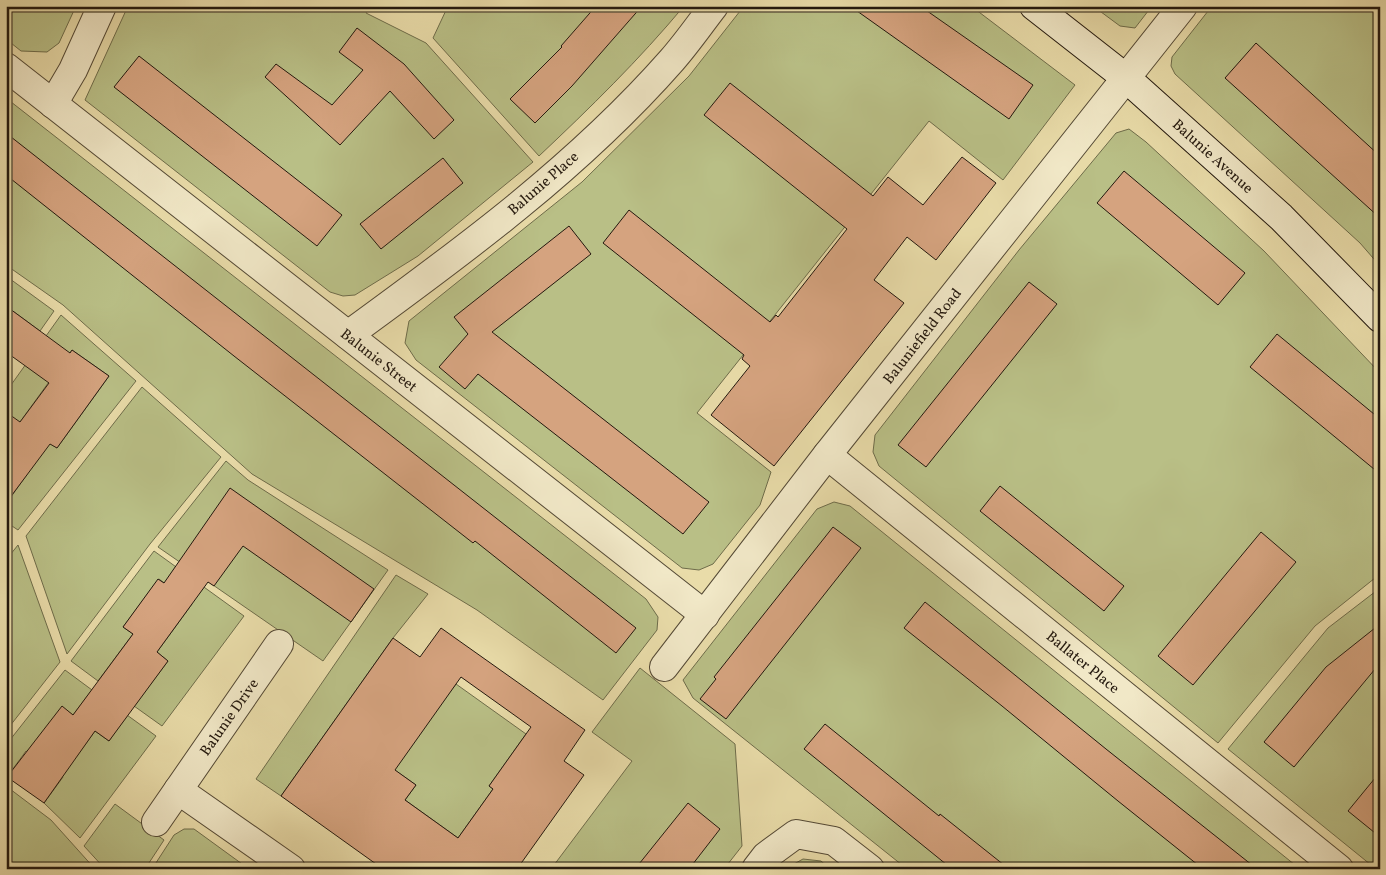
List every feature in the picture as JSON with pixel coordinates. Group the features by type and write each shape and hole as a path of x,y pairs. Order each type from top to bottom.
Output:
{"street":[{"path":"53,104 73,70 102,6"},
{"name":"Balunie Place","path":"348,335 449,261 552,177 614,120 672,60 714,6"},
{"name":"Balunie Avenue","path":"1034,6 1126,78 1281,217 1380,318"},
{"name":"Baluniefield Road","path":"664,668 827,455 1183,6"},
{"name":"Balunie Street","path":"6,67 705,616"},
{"name":"Ballater Place","path":"827,455 1339,869"},
{"name":"Balunie Drive","path":"156,822 280,644"},
{"path":"178,790 291,869"},
{"path":"756,869 766,856 796,834 834,840 870,869"}],"green space":[{"path":"6,6 76,6 59,43 47,52 21,51 6,39"},
{"path":"128,6 369,6 366,13 426,43 533,162 418,256 355,295 343,296 330,292 85,100"},
{"path":"448,6 684,6 614,83 539,156 433,38"},
{"path":"744,6 971,6 1075,85 1003,180 929,121 697,413 771,472 760,505 713,564 699,570 682,568 416,360 405,343 409,321 582,182 689,76"},
{"path":"1093,6 1152,6 1135,28 1120,26"},
{"path":"1212,6 1380,6 1380,266 1360,243 1175,74 1171,66 1172,57"},
{"path":"6,98 646,599 658,617 657,630 603,700 477,610 252,474 63,305 6,265"},
{"path":"1129,129 1146,142 1264,251 1380,373 1380,574 1315,626 1218,743 879,466 873,452 875,435 1019,250 1116,133"},
{"path":"6,276 54,311 40,331 6,306"},
{"path":"61,315 136,381 18,530 6,522 6,504 49,443 57,448 109,376 72,350 20,422 6,427 6,392"},
{"path":"142,387 221,457 150,544 67,654 26,536"},
{"path":"226,461 248,480 388,570 323,661 158,547"},
{"path":"834,502 850,506 1300,869 907,869 693,698 683,680 817,509"},
{"path":"18,545 60,662 6,731 6,560"},
{"path":"154,551 244,616 162,726 134,706 168,661 157,652 192,604 159,579 123,627 133,634 98,681 71,661"},
{"path":"396,575 428,594 393,638 281,796 256,779"},
{"path":"1380,588 1380,869 1376,869 1228,749 1328,628"},
{"path":"640,668 735,744 742,846 724,869 551,869 632,761 592,732"},
{"path":"65,670 92,690 73,715 62,707 35,757 26,751 7,777 6,745"},
{"path":"456,684 526,734 489,786 493,789 458,838 405,800 416,785 389,766"},
{"path":"127,715 156,736 80,838 44,803 63,777 51,769 76,757 95,731 109,741"},
{"path":"6,786 51,820 95,869 6,869"},
{"path":"115,804 164,840 145,869 105,869 84,846"},
{"path":"184,829 194,829 249,869 152,869 174,835"},
{"path":"803,859 821,861 830,869 785,869"}],"building":[{"path":"596,6 642,6 572,86 535,123 510,99 562,47"},
{"path":"850,6 920,6 1033,85 1009,119"},
{"path":"357,28 404,64 454,120 434,139 390,91 340,145 265,77 276,64 332,105 363,70 339,52"},
{"path":"1256,43 1380,156 1380,218 1225,78"},
{"path":"139,56 342,215 317,246 114,87"},
{"path":"730,83 873,196 888,177 923,205 962,157 996,183 936,260 907,237 874,280 904,303 774,466 711,415 750,366 742,359 744,355 603,243 629,210 770,322 776,315 778,317 847,229 704,115"},
{"path":"6,133 636,628 616,653 475,541 473,543 234,356 6,175"},
{"path":"443,158 463,183 381,249 360,224"},
{"path":"1124,171 1245,273 1218,305 1097,203"},
{"path":"569,226 591,254 492,332 709,502 683,534 478,374 465,389 439,367 468,334 454,317"},
{"path":"1029,282 1057,304 926,467 898,445"},
{"path":"6,306 70,353 72,350 109,376 57,448 50,444 6,503 6,412 20,422 49,383 6,352"},
{"path":"1277,334 1380,419 1380,474 1250,367"},
{"path":"1000,486 1124,586 1104,611 980,511"},
{"path":"230,488 374,589 351,622 243,546 214,586 208,582 157,652 168,661 109,741 95,731 44,803 7,777 62,706 73,715 133,634 123,627 158,579 164,583"},
{"path":"833,527 861,548 726,719 700,699 716,679 714,677"},
{"path":"1261,532 1296,562 1193,685 1158,656"},
{"path":"925,602 1257,869 1203,869 1118,801 904,628"},
{"path":"1380,624 1380,663 1294,767 1264,742 1326,667"},
{"path":"441,628 585,730 564,761 584,775 517,869 383,869 281,796 393,638 420,657","holes":["461,677 531,727 489,786 493,789 458,838 405,800 416,785 395,770"]},
{"path":"825,724 939,816 940,814 1009,869 952,869 804,749"},
{"path":"1380,772 1380,837 1348,811"},
{"path":"688,803 720,829 689,869 635,869"}]}
